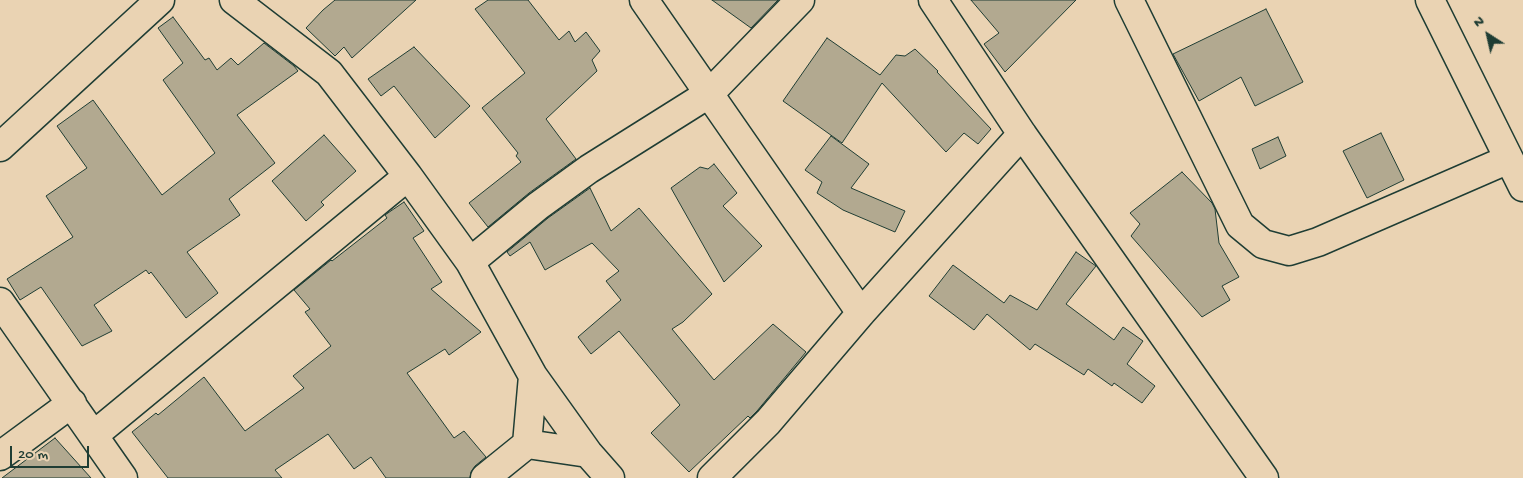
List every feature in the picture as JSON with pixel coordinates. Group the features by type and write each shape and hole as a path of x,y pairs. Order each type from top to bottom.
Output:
{"street":[{"path":"0,147 160,0"},
{"path":"234,0 329,73 408,176 470,262 533,376 588,453 610,478"},
{"path":"644,0 862,313"},
{"path":"470,262 538,206 589,169 710,93 800,0"},
{"path":"933,0 1022,134 1264,478"},
{"path":"1129,0 1240,225 1263,244 1288,251 1318,242 1509,159"},
{"path":"1430,0 1523,187"},
{"path":"712,478 768,422 862,313 1022,134"},
{"path":"94,435 408,176"},
{"path":"0,302 123,478"},
{"path":"485,478 527,444 533,376"},
{"path":"0,456 72,404"},
{"path":"527,444 588,453"}],"building":[{"path":"335,0 416,0 352,58 344,47 335,56 306,28"},
{"path":"488,0 528,0 559,40 569,31 575,42 586,32 600,51 592,60 597,71 546,119 576,159 529,193 488,227 469,203 521,162 516,156 518,153 482,108 525,73 475,9"},
{"path":"712,0 778,0 751,28"},
{"path":"971,0 1076,0 1005,72 984,44 999,33"},
{"path":"1266,9 1303,82 1255,106 1241,77 1199,101 1173,54"},
{"path":"173,17 205,60 209,58 217,70 231,58 238,65 264,43 298,71 237,115 275,163 229,199 240,215 187,252 218,293 186,318 151,272 149,274 146,270 94,305 112,331 82,346 41,287 20,300 7,279 73,237 46,196 87,168 57,126 93,100 162,195 215,153 163,80 183,63 158,28"},
{"path":"827,38 880,75 896,55 905,56 915,49 938,71 991,129 978,144 964,133 946,152 882,83 842,143 783,101"},
{"path":"414,47 470,106 435,138 394,86 381,96 368,79"},
{"path":"1381,133 1404,180 1367,198 1343,151"},
{"path":"324,135 356,171 321,202 324,205 306,221 272,181"},
{"path":"831,136 869,164 851,188 905,211 895,232 843,210 817,193 822,182 805,170"},
{"path":"1278,137 1286,156 1260,169 1252,149"},
{"path":"714,164 737,193 723,206 762,246 724,282 671,188 700,167 708,169"},
{"path":"1182,172 1212,203 1215,209 1219,243 1239,277 1222,286 1230,300 1202,317 1131,236 1140,224 1130,213"},
{"path":"590,188 611,231 639,208 712,294 683,322 672,329 714,380 773,324 806,352 757,411 750,418 748,416 689,472 651,433 680,405 619,331 591,354 578,337 621,300 606,281 619,271 592,243 545,270 530,242 510,256 507,252 548,218"},
{"path":"404,202 424,231 413,238 442,282 431,289 481,332 449,355 445,349 407,373 454,438 464,431 486,457 475,466 470,478 386,478 371,457 354,469 328,434 275,470 282,478 168,478 132,432 156,413 158,415 204,377 245,431 304,388 293,376 331,346 305,312 310,309 294,290 387,218 385,215"},
{"path":"1076,252 1096,266 1066,304 1114,340 1123,327 1143,341 1127,364 1155,386 1142,403 1114,383 1112,386 1088,369 1084,375 1035,344 1030,350 987,314 974,330 929,296 953,265 1004,303 1010,295 1037,310"},
{"path":"55,438 91,478 2,478"}]}
